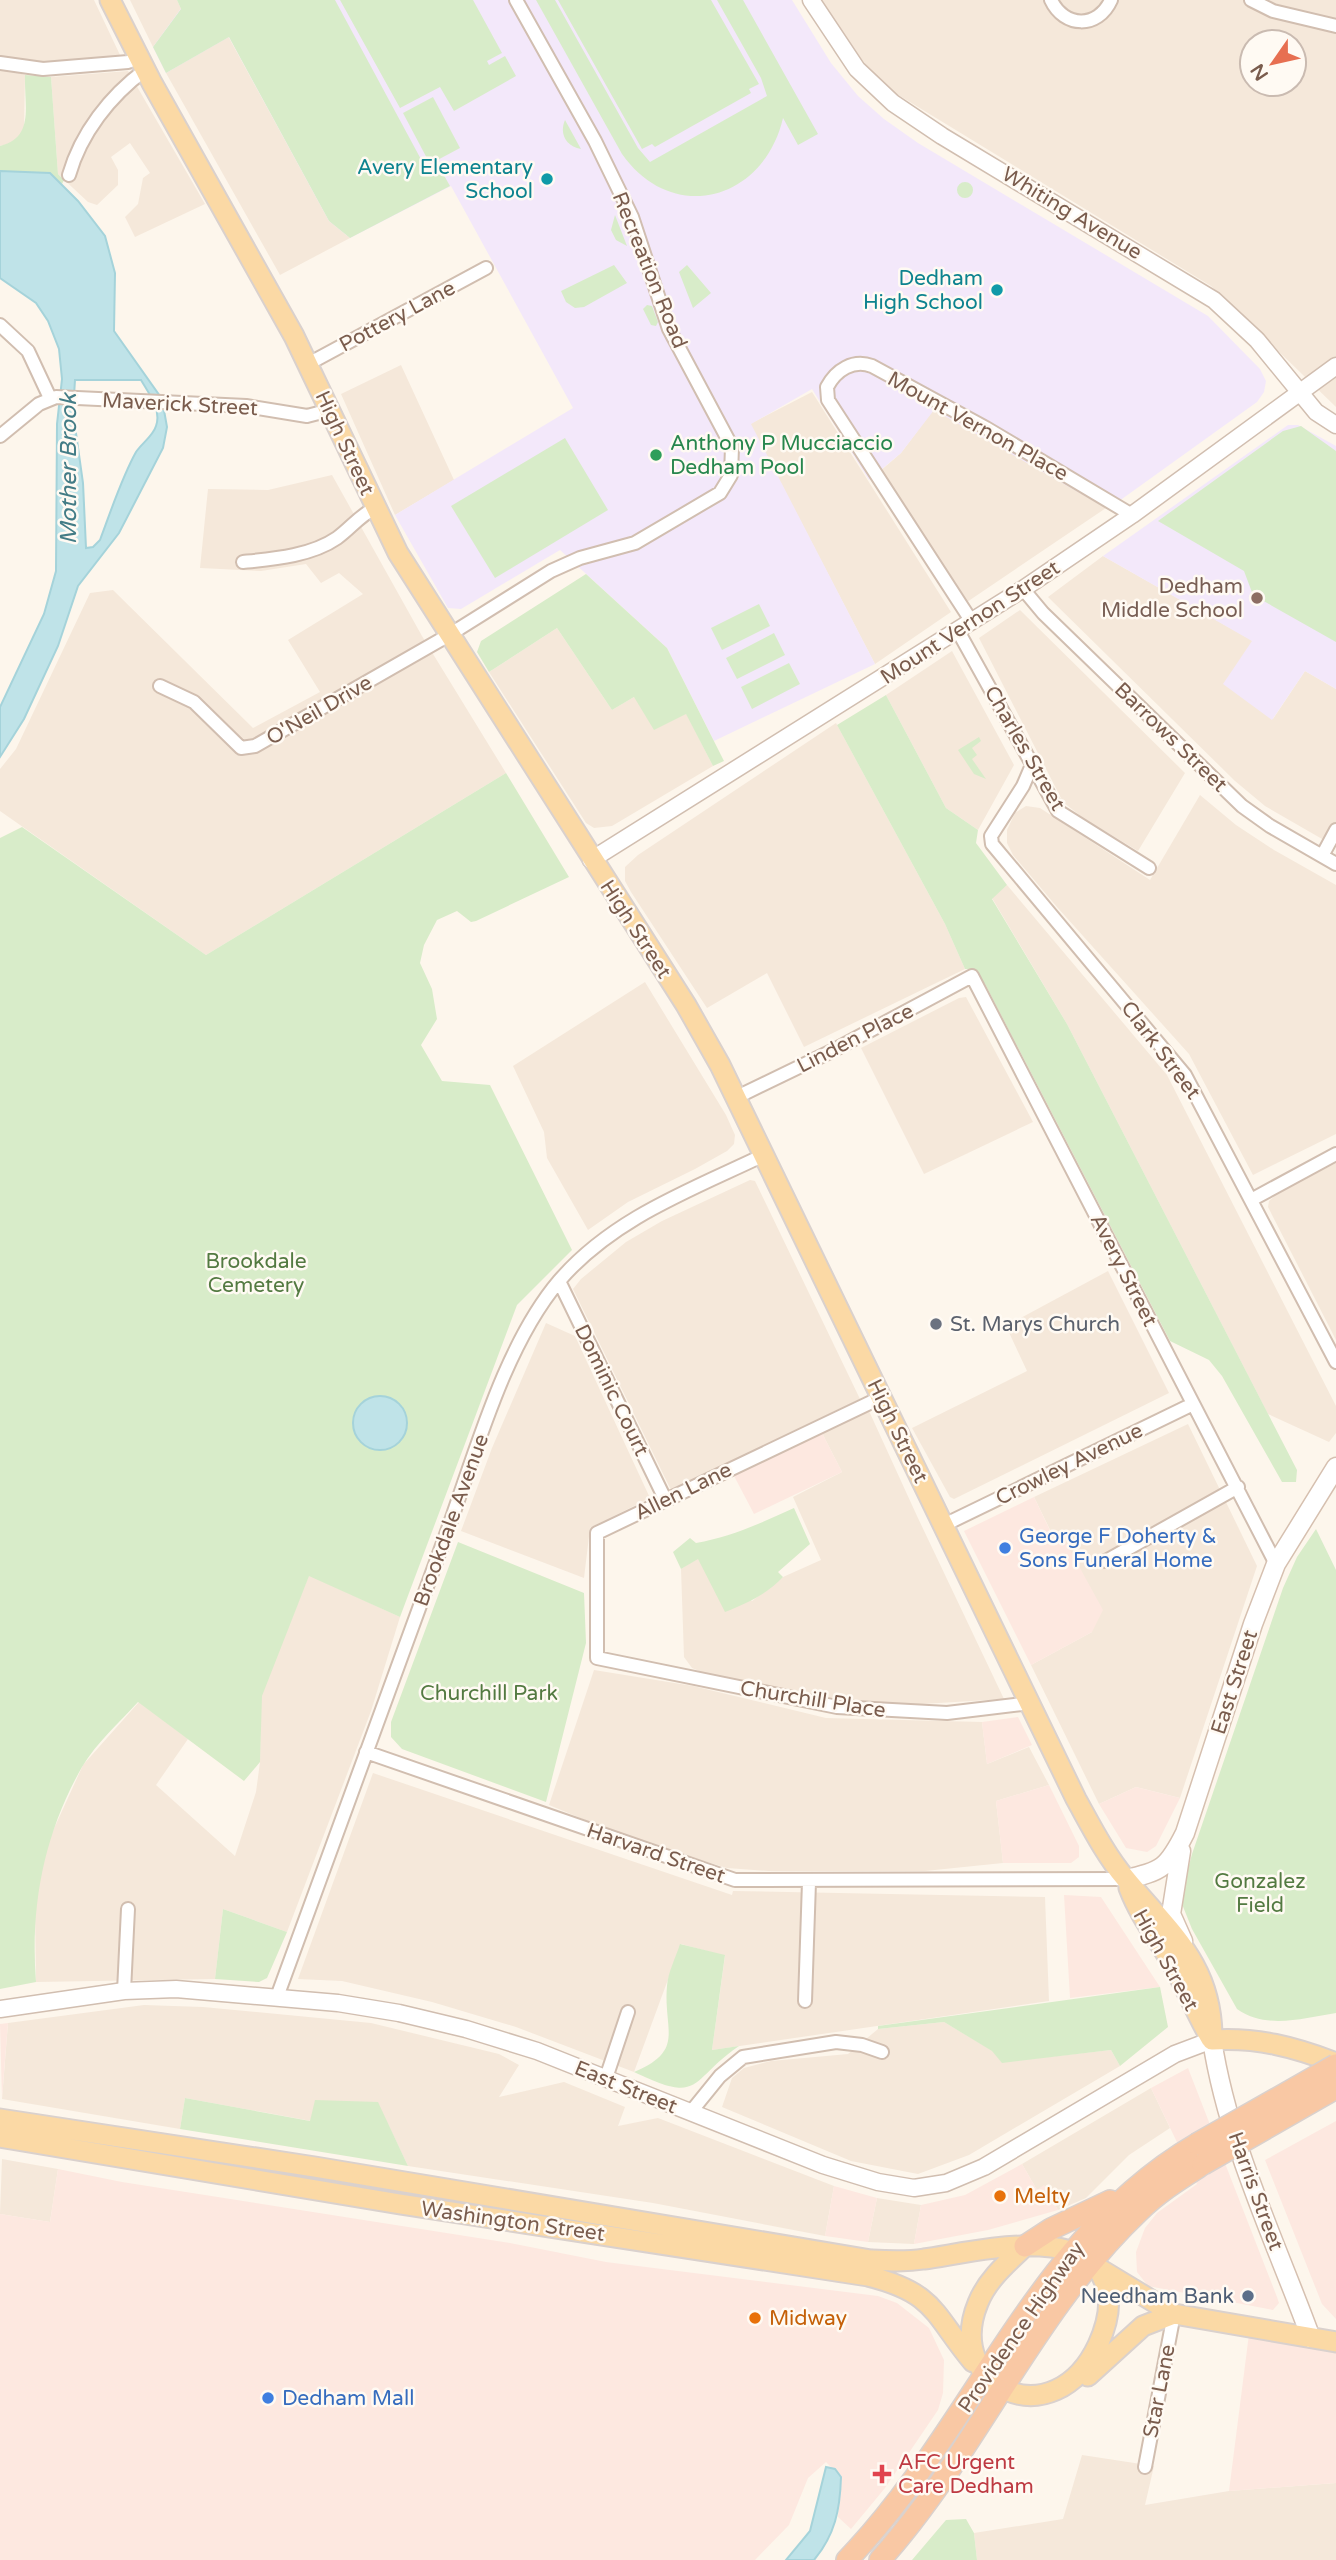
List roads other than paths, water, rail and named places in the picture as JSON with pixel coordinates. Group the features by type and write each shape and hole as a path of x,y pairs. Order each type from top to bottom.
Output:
{"highway":[{"name":"Providence Highway","path":"880,2560 923,2508 1091,2263 1140,2209 1200,2154 1336,2064"},
{"name":"Providence Highway","path":"847,2560 922,2468 1070,2252 1125,2194 1163,2164 1200,2154 1336,2088"},
{"path":"1025,2246 1051,2229 1125,2194"}],"main road":[{"name":"High Street","path":"110,0 142,64 269,288 398,553 686,1006 737,1097 1086,1818 1125,1879 1144,1921 1171,1962 1212,2040"},
{"name":"East Street","path":"1125,1879 1149,1874 1163,1868 1173,1859 1185,1833 1253,1623 1276,1564 1336,1467"},
{"path":"1185,1833 1173,1889 1171,1914 1190,1955"},
{"name":"High Street","path":"1125,1879 1152,1906 1190,1955 1209,1998 1212,2040"},
{"path":"1212,2040 1241,2038 1280,2043 1336,2064"},
{"name":"Harris Street","path":"1212,2040 1217,2072 1238,2147 1311,2338"},
{"name":"Washington Street","path":"0,2119 262,2158 871,2260 924,2259 1025,2246 1070,2252"},
{"name":"Washington Street","path":"0,2137 887,2281 926,2300 985,2375 1004,2389"},
{"path":"985,2375 974,2352 973,2317 989,2283 1025,2246"},
{"path":"1070,2252 1174,2314 1336,2342"},
{"path":"1056,2392 1072,2381 1092,2357 1107,2319 1109,2294 1099,2271 1091,2263"},
{"path":"1004,2389 1028,2396 1056,2392 1085,2378 1143,2326 1174,2314"}],"street":[{"name":"Recreation Road","path":"449,635 567,564 635,543 711,499 727,485 731,475 732,447 669,329 632,217 595,141 516,0"},
{"name":"Whiting Avenue","path":"811,0 844,52 893,103 942,136 1214,300 1257,340 1315,412 1336,425"},
{"path":"1051,0 1062,16 1081,22 1100,16 1111,0"},
{"path":"1251,0 1273,11 1336,26"},
{"path":"0,63 43,69 128,62 142,64"},
{"path":"69,175 76,151 85,135 142,64"},
{"name":"Pottery Lane","path":"308,364 486,268"},
{"path":"0,324 28,351 53,398 34,407 0,436"},
{"name":"Mount Vernon Place","path":"972,622 828,400 827,387 831,380 850,365 863,363 872,366 986,428 1132,515"},
{"name":"Mount Vernon Street","path":"591,860 1023,589 1132,515 1336,366"},
{"name":"Maverick Street","path":"53,398 246,406 307,416 330,410"},
{"path":"243,562 289,556 327,543 338,537 356,518 375,508"},
{"name":"Barrows Street","path":"1023,589 1043,613 1242,806 1336,864"},
{"name":"Charles Street","path":"958,631 1032,765 1065,817 1149,868"},
{"name":"O'Neil Drive","path":"160,686 194,702 234,743 248,748 449,635"},
{"name":"Clark Street","path":"1032,765 1027,780 991,836 992,844 1178,1066 1336,1362"},
{"path":"1322,856 1336,830"},
{"name":"Linden Place","path":"737,1097 832,1051 972,976"},
{"name":"Avery Street","path":"972,976 1276,1564"},
{"path":"1251,1200 1336,1154"},
{"name":"Brookdale Avenue","path":"277,1997 485,1425 535,1313 559,1281 590,1250 628,1221 764,1155"},
{"name":"Dominic Court","path":"559,1281 665,1499"},
{"name":"Allen Lane","path":"597,1658 597,1533 882,1397"},
{"name":"Crowley Avenue","path":"944,1525 1194,1404"},
{"path":"1106,1561 1238,1488"},
{"name":"Churchill Place","path":"597,1658 837,1707 947,1713 1031,1703"},
{"name":"Harvard Street","path":"366,1752 718,1877 751,1882 992,1877 1125,1879"},
{"path":"805,2001 809,1882"},
{"path":"124,1992 128,1909"},
{"name":"East Street","path":"0,2009 124,1992 176,1989 338,2003 431,2020 537,2051 855,2176 897,2187 931,2187 984,2167 1175,2054 1212,2040"},
{"path":"606,2078 628,2012"},
{"path":"690,2113 720,2077 743,2057 836,2042 862,2045 883,2052"},
{"name":"Star Lane","path":"1145,2467 1174,2314"}],"water":[{"name":"Mother Brook","path":"0,171 50,173 78,201 105,236 115,273 114,331 162,399 167,427 163,448 119,533 78,586 58,646 24,719 0,757 0,707 44,614 56,571 57,424 62,379 59,349 48,321 36,303 0,278","holes":["75,380 141,380 156,408 156,426 131,462 100,540 93,547 86,548 83,483 73,412"]},
{"path":"380,1396 399,1404 407,1423 399,1442 380,1450 361,1442 353,1423 361,1404"},
{"path":"826,2467 835,2469 841,2477 838,2511 832,2531 814,2560 786,2560 810,2531"}],"place":[{"name":"Avery Elementary School","path":"547,179"},
{"name":"Dedham High School","path":"997,290"},
{"name":"Anthony P Mucciaccio Dedham Pool","path":"656,455"},
{"name":"Dedham Middle School","path":"1257,598"},
{"name":"St. Marys Church","path":"936,1324"},
{"name":"George F Doherty & Sons Funeral Home","path":"1005,1548"},
{"name":"Melty","path":"1000,2196"},
{"name":"Needham Bank","path":"1248,2296"},
{"name":"Midway","path":"755,2318"},
{"name":"Dedham Mall","path":"268,2398"},
{"name":"AFC Urgent Care Dedham","path":"882,2474"}],"park label":[{"name":"Brookdale Cemetery","path":"256,1273"},
{"name":"Churchill Park","path":"489,1693"},
{"name":"Gonzalez Field","path":"1260,1893"}]}
